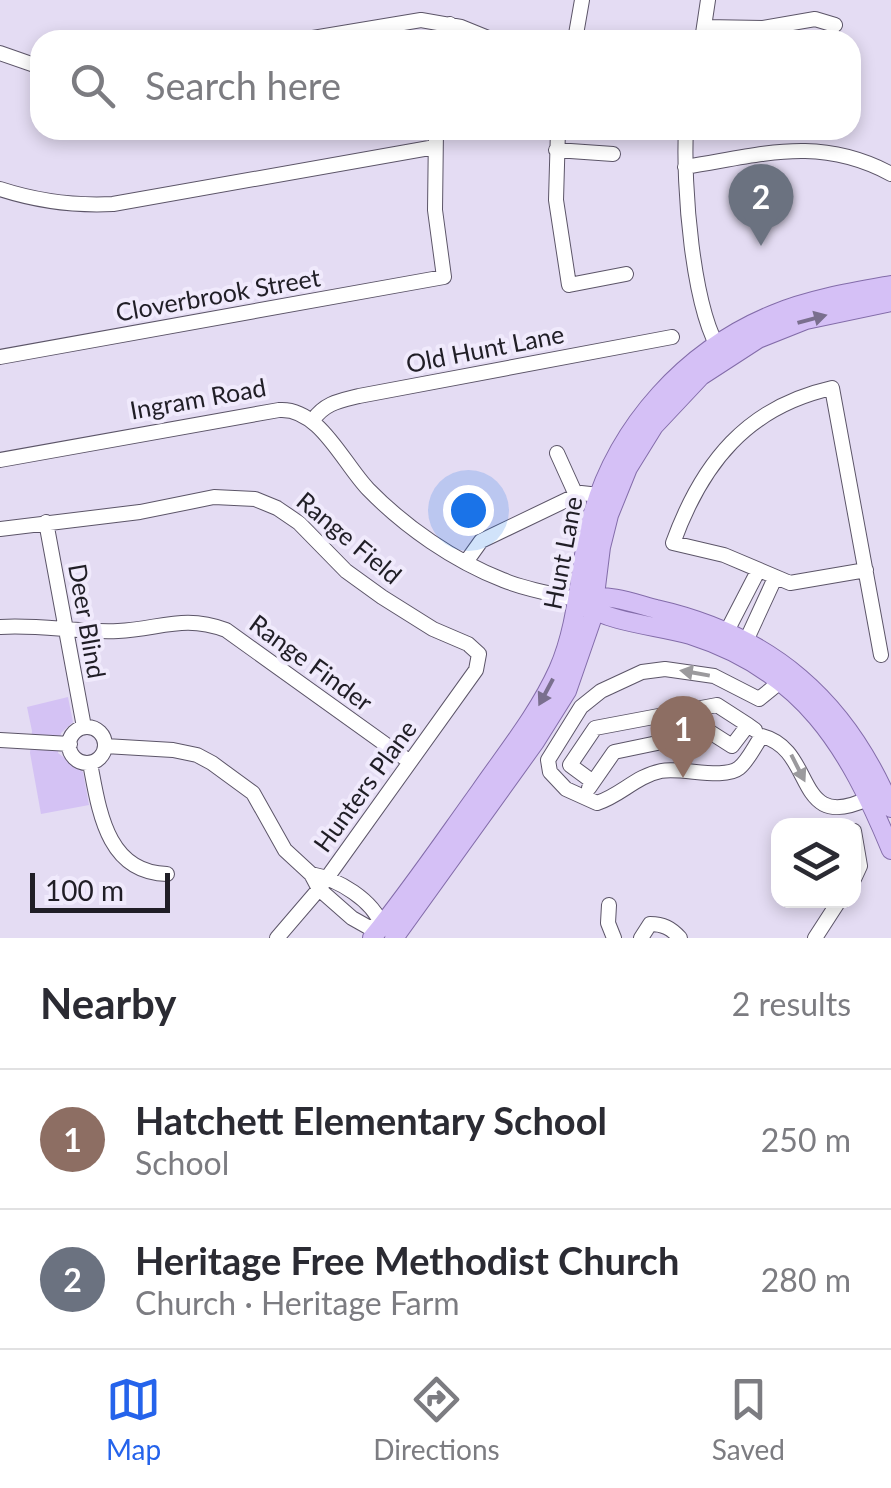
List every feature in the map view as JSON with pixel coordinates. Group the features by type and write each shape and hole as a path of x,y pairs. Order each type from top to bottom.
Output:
{"main road":[{"name":"Hunt Lane","path":"388,935 532,717 590,602 604,530 628,468 645,439 675,401 752,324 789,308 891,284"},
{"name":"Hunt Lane","path":"590,602 587,536 599,495 623,444 675,378 721,352 790,326 891,302"},
{"path":"590,602 688,617 727,631 802,679 859,744 881,799 891,850"},
{"path":"590,602 708,641 780,682 833,735 881,799"},
{"path":"780,682 787,680 798,686 859,744"}],"street":[{"path":"576,30 582,0"},
{"path":"704,30 708,0"},
{"path":"355,30 422,20 466,30"},
{"path":"736,30 815,20 835,25"},
{"path":"449,30 450,24"},
{"path":"0,53 30,64"},
{"path":"0,189 66,204 113,204 435,147 435,140"},
{"path":"557,140 556,200 569,285 626,274"},
{"path":"686,140 689,225 708,328 721,352"},
{"name":"Cloverbrook Street","path":"0,357 444,277 435,210 435,147"},
{"path":"556,150 613,154"},
{"path":"685,167 805,150 841,154 891,174"},
{"name":"Old Hunt Lane","path":"313,420 322,408 359,396 672,337"},
{"path":"866,570 802,582 775,578 724,555 673,543 705,473 746,428 783,402 832,388 866,570 881,655"},
{"name":"Ingram Road","path":"0,460 280,410 300,412 313,420"},
{"path":"313,420 383,503 428,539 506,582 590,602"},
{"path":"557,453 576,494"},
{"path":"466,562 481,541 576,494 599,495"},
{"name":"Range Field","path":"0,529 140,512 214,497 255,500 277,508 299,523 346,571 382,597 434,629 468,644 479,654"},
{"name":"Deer Blind","path":"46,522 84,728"},
{"path":"727,631 758,571"},
{"path":"746,641 775,578"},
{"path":"747,594 764,602"},
{"name":"Range Finder","path":"0,628 117,631 190,620 226,630 410,762"},
{"name":"Hunters Plane","path":"277,938 323,883 476,670 479,654"},
{"path":"762,736 740,768 729,773 662,770 597,803 566,789 550,772 548,760 581,707 601,690 642,672 665,669 714,676 759,699 780,682"},
{"path":"593,782 570,765 595,728 718,705 785,747 818,802 832,808 881,799"},
{"path":"584,798 614,752 710,732 732,746 748,725"},
{"path":"84,728 96,730 105,746 100,757 90,762 73,756 70,744 74,734 84,728"},
{"path":"0,740 70,744"},
{"path":"105,746 173,750 212,763 253,792 284,850 323,883 352,918 388,935"},
{"path":"90,762 101,820 114,846 143,870 166,874"},
{"path":"848,807 851,818"},
{"path":"609,905 608,924 614,938"},
{"path":"815,938 835,908"},
{"path":"641,938 650,924 660,924 680,938"}],"shaded area":[{"path":"68,697 73,722 61,733 58,753 83,772 89,805 41,814 27,707"}],"place":[{"name":"Heritage Free Methodist Church","path":"761,246"},
{"name":"Hatchett Elementary School","path":"683,778"}]}
